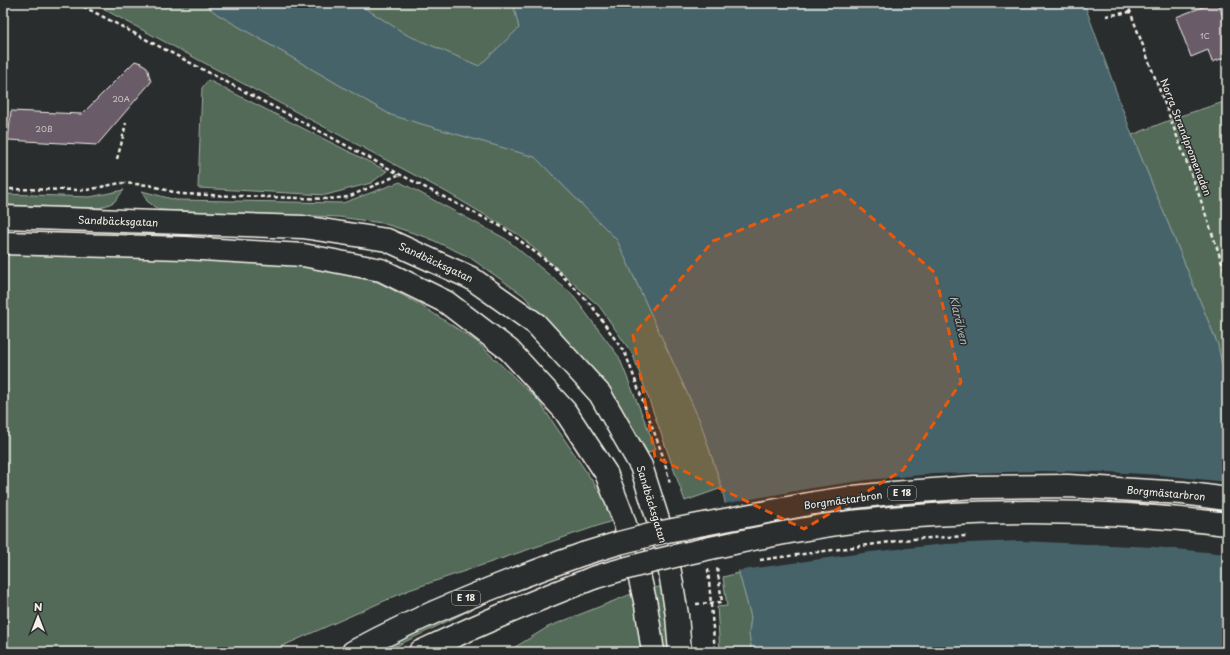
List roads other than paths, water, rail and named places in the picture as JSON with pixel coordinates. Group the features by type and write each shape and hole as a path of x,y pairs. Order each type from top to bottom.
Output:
{"main road":[{"name":"Sandbäcksgatan","path":"3,218 303,227 387,240 471,278 536,324 600,394 641,466 665,542 677,615 680,652"},
{"path":"3,243 185,248 303,256 381,270 446,302 509,350 565,411 606,473 621,512 633,550 646,605 652,652"},
{"name":"Borgmästarbron","path":"352,652 418,619 489,588 619,542 814,503 892,493 974,487 1068,486 1183,493 1227,499"},
{"path":"420,652 534,600 593,578 684,553 784,533 851,522 971,514 1032,512 1137,515 1227,524"}],"water":[{"name":"Klarälven","path":"203,3 357,3 407,35 479,66 519,28 513,3 1084,3 1132,135 1218,345 1227,392 1227,652 752,652 749,634 751,617 739,573 722,488 700,421 617,240 535,157 391,115 217,14"}]}
